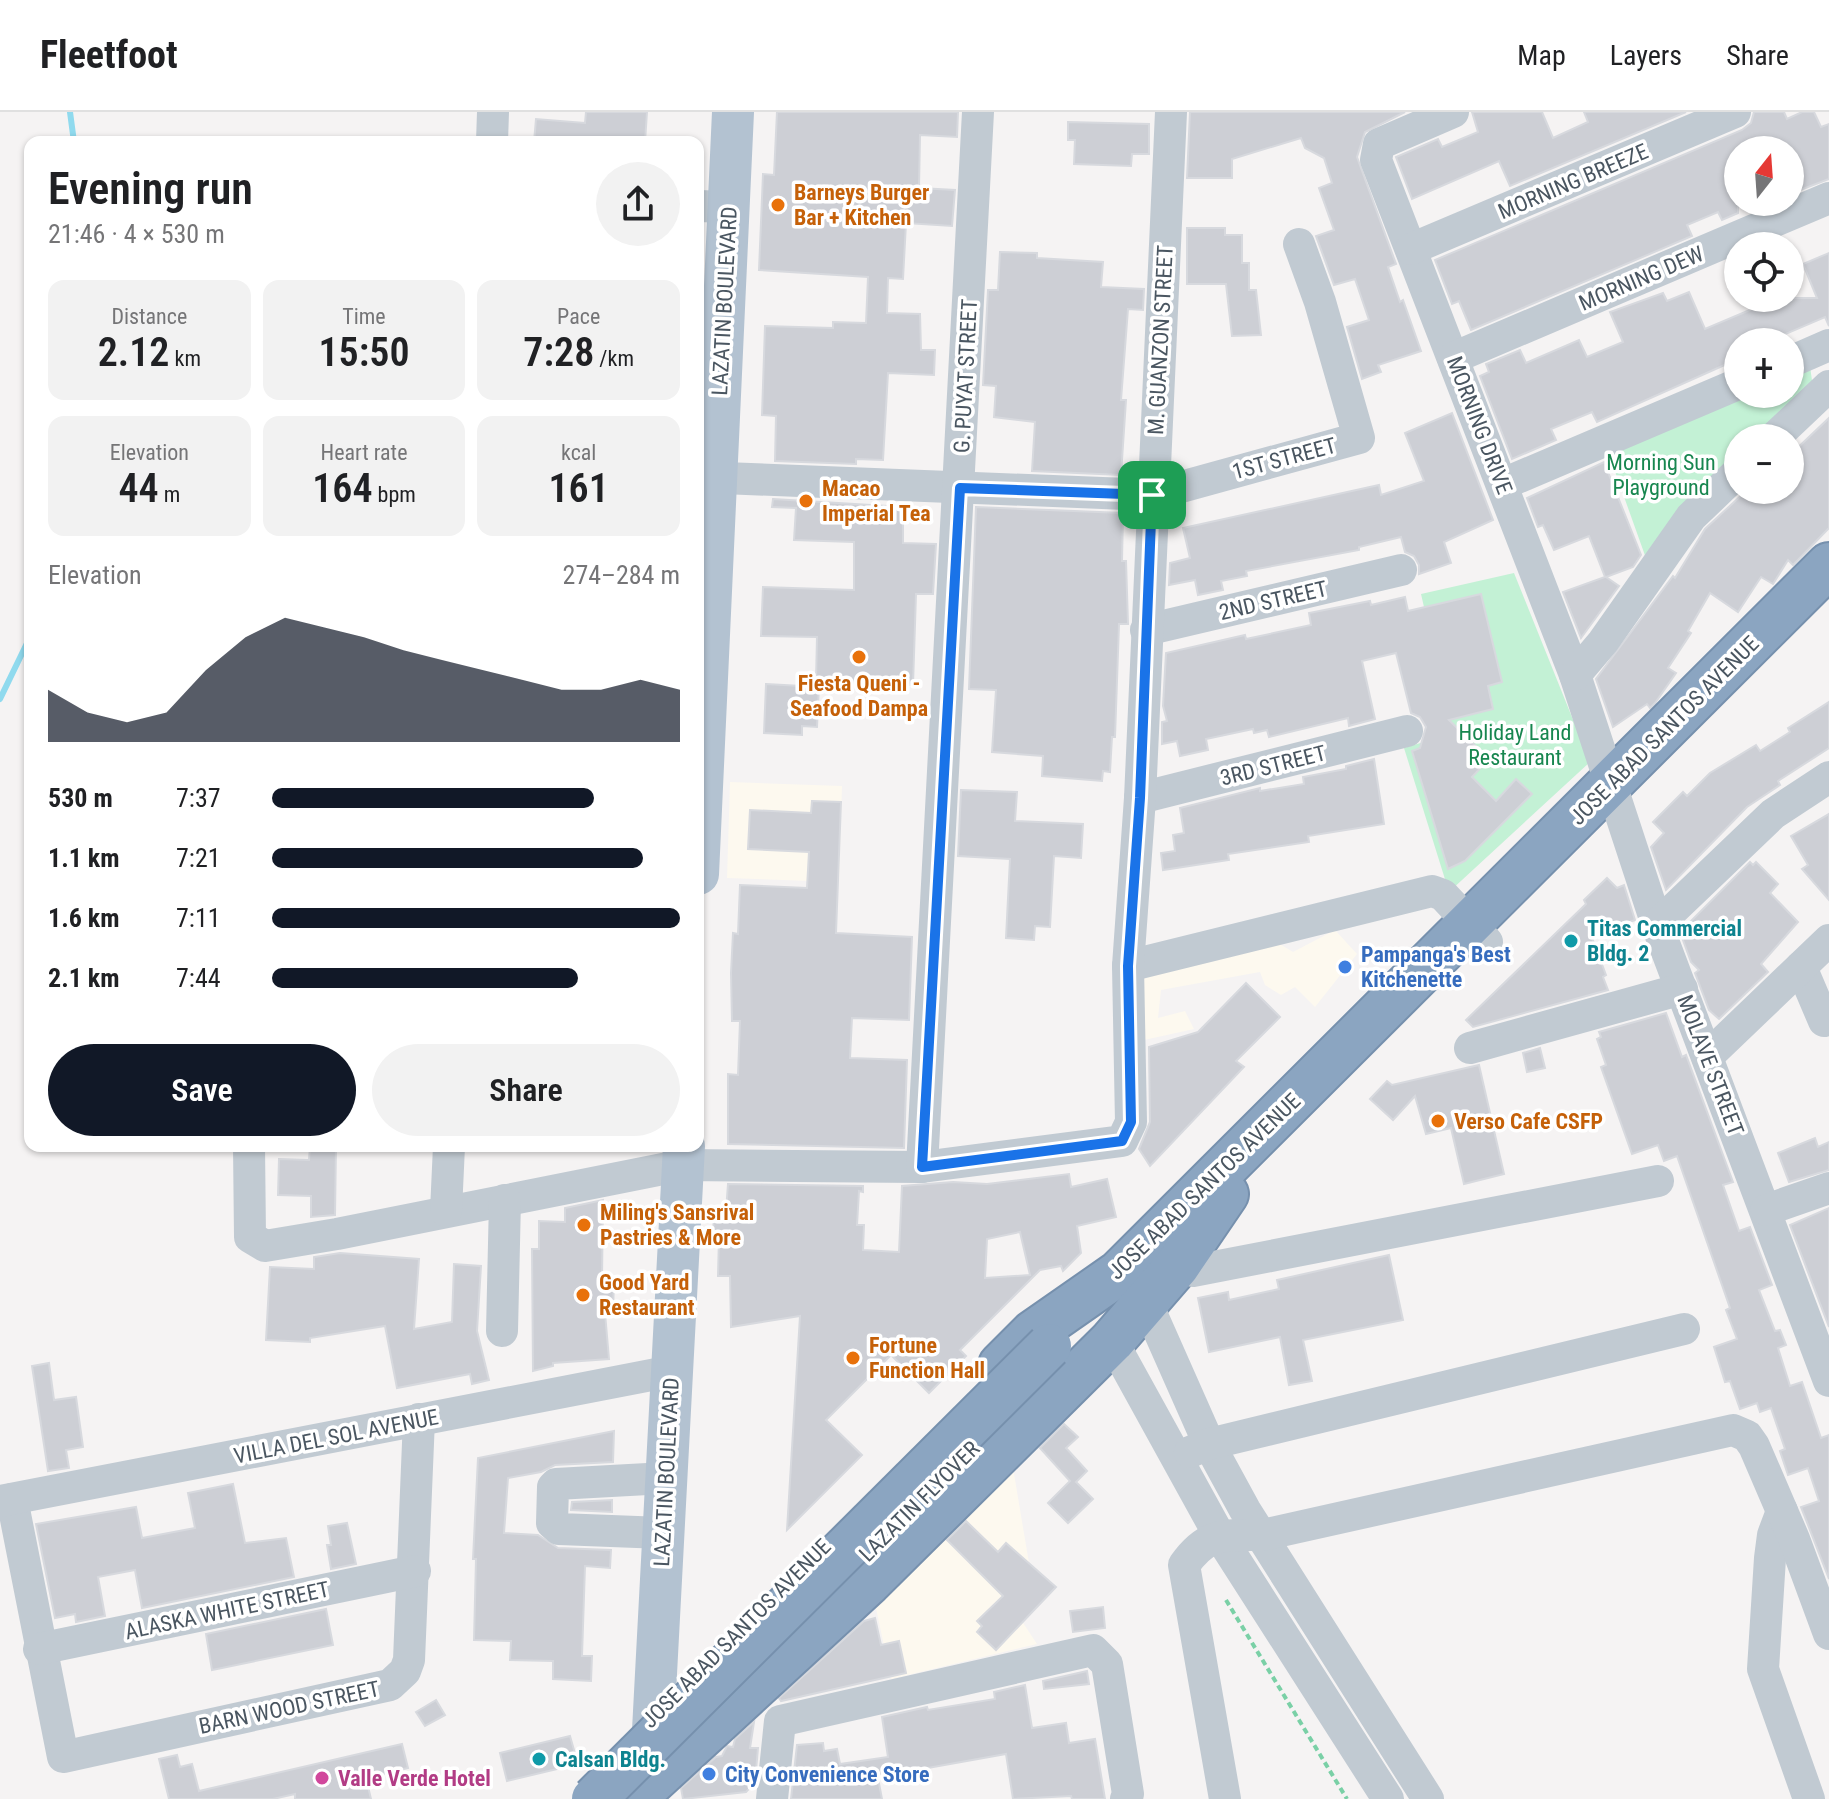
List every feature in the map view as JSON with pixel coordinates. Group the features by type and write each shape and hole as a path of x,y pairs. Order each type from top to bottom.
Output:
{"highway":[{"name":"JOSE ABAD SANTOS AVENUE","path":"1615,798 1829,565"},
{"name":"JOSE ABAD SANTOS AVENUE","path":"572,1799 634,1784 869,1582 1112,1341 1133,1288 1479,932 1615,798 1829,606"},
{"name":"JOSE ABAD SANTOS AVENUE","path":"634,1784 651,1719 1033,1333 1177,1266 1220,1200 1479,932"},
{"name":"LAZATIN FLYOVER","path":"1056,1352 1122,1302 1220,1200"},
{"name":"LAZATIN FLYOVER","path":"634,1784 1056,1352 1133,1288"}],"main road":[{"name":"LAZATIN BOULEVARD","path":"704,577 713,206 733,112"},
{"name":"LAZATIN BOULEVARD","path":"651,1719 684,1156"}],"street":[{"path":"492,136 493,112"},
{"name":"G. PUYAT STREET","path":"922,1167 978,112"},
{"name":"M. GUANZON STREET","path":"922,1167 1122,1141 1131,1122 1128,966 1140,798 1171,112"},
{"name":"MORNING DRIVE","path":"1453,112 1379,144 1376,160 1575,675 1615,798"},
{"name":"MORNING BREEZE","path":"1411,249 1735,112"},
{"name":"MORNING DEW","path":"1453,358 1829,198"},
{"name":"1ST STREET","path":"1152,495 1359,438 1320,302 1299,244"},
{"path":"1804,356 1829,345"},
{"path":"1789,424 1829,386"},
{"path":"1503,484 1724,390"},
{"path":"706,478 1152,495"},
{"path":"1575,675 1603,642 1691,517 1724,485"},
{"name":"2ND STREET","path":"1146,630 1401,570"},
{"name":"3RD STREET","path":"1140,798 1407,731"},
{"path":"1657,925 1773,814 1829,777"},
{"name":"MOLAVE STREET","path":"1615,798 1657,925 1829,1381"},
{"path":"1128,966 1432,891 1443,895 1479,932"},
{"path":"1708,1056 1829,940"},
{"path":"1801,967 1824,1021"},
{"path":"1470,1048 1682,989"},
{"path":"249,1152 250,1237 265,1246 505,1200 684,1156 922,1167"},
{"path":"446,1211 449,1152"},
{"path":"1177,1266 1193,1271 1658,1181"},
{"path":"1766,1210 1829,1188"},
{"path":"502,1331 505,1200"},
{"path":"1133,1288 1209,1444 1428,1799"},
{"path":"1176,1457 1209,1444 1684,1329"},
{"path":"1112,1341 1219,1535 1388,1799"},
{"name":"VILLA DEL SOL AVENUE","path":"6,1500 672,1371"},
{"name":"BARN WOOD STREET","path":"39,1649 63,1757 390,1685 405,1671 409,1660 419,1419"},
{"path":"1225,1799 1184,1565 1196,1548 1219,1535 1263,1535 1733,1430 1747,1436 1754,1446 1829,1634"},
{"path":"663,1533 559,1529 552,1523 553,1490 556,1484 666,1478"},
{"path":"6,1500 39,1649"},
{"path":"1782,1511 1773,1535 1770,1558 1763,1669 1809,1799"},
{"name":"ALASKA WHITE STREET","path":"39,1649 415,1571"},
{"path":"772,1799 780,1721 1093,1650 1107,1664 1128,1794 1126,1799"}],"path":[{"path":"1226,1600 1347,1799"}],"shaded area":[{"path":"730,782 842,786 839,882 727,878"},
{"path":"1335,930 1357,954 1315,1007 1295,987 1281,995 1265,985 1260,972 1161,990 1158,1018 1185,1011 1194,1029 1135,1042 1144,973 1278,943 1293,952"},
{"path":"1011,1456 1029,1563 1002,1591 1037,1644 891,1679 873,1594"}],"green space":[{"name":"Morning Sun Playground","path":"1810,366 1813,388 1804,396 1804,368"},
{"name":"Morning Sun Playground","path":"1724,403 1724,408 1792,408 1775,424 1724,424 1724,474 1647,561 1608,452"},
{"name":"Holiday Land Restaurant","path":"1514,573 1590,762 1449,892 1404,748 1453,733 1421,594"}],"building":[{"path":"586,112 647,112 645,136 535,136 536,119 585,123"},
{"path":"777,112 958,112 957,137 920,135 919,188 955,190 952,226 906,223 903,279 888,278 887,313 920,314 921,350 935,350 934,375 888,373 883,460 856,459 856,464 775,461 776,416 762,415 765,326 833,328 833,322 866,323 868,277 759,270 763,174 774,175"},
{"path":"1190,112 1405,112 1365,132 1357,157 1396,264 1388,267 1421,351 1378,365 1381,372 1362,379 1347,327 1369,320 1355,279 1334,285 1316,236 1334,230 1319,188 1332,183 1324,158 1305,148 1301,138 1232,159 1232,178 1187,178"},
{"path":"1472,112 1542,112 1553,138 1588,122 1584,112 1686,112 1510,186 1499,161 1412,199 1396,157 1438,139 1442,147 1478,132"},
{"path":"1754,112 1784,112 1787,119 1802,112 1814,112 1821,127 1829,124 1829,179 1804,189 1804,136 1728,136 1751,123"},
{"path":"1068,122 1149,124 1149,154 1132,154 1131,166 1074,164 1075,140 1068,140"},
{"path":"1724,138 1724,216 1731,216 1722,220 1718,212 1687,225 1692,236 1471,330 1459,301 1452,304 1435,260"},
{"path":"1187,228 1225,228 1225,235 1242,235 1242,263 1249,263 1249,290 1256,290 1261,335 1232,336 1226,284 1187,284"},
{"path":"1000,252 1037,253 1037,258 1103,262 1101,287 1144,289 1143,310 1128,309 1121,400 1126,400 1121,475 1032,471 1035,422 994,417 996,386 983,385 988,290 998,290"},
{"path":"1829,253 1829,326 1825,317 1799,328 1724,328 1724,365 1597,422 1592,412 1551,429 1556,440 1512,459 1480,376 1489,372 1486,364 1520,350 1526,363 1579,340 1587,357 1623,342 1610,312 1663,293 1667,301 1689,292 1705,329 1745,312 1804,312 1804,298 1817,298 1804,264"},
{"path":"1452,413 1493,520 1444,542 1451,563 1419,574 1419,565 1414,556 1405,552 1401,537 1359,547 1359,550 1246,571 1247,576 1221,581 1223,590 1198,595 1195,580 1169,585 1170,563 1190,558 1183,528 1379,485 1381,495 1424,481 1405,433"},
{"path":"1829,418 1829,528 1793,565 1788,560 1773,584 1761,577 1738,612 1710,593 1688,631 1691,633 1668,668 1676,673 1655,703 1650,708 1647,704 1613,727 1596,679 1673,576 1675,578 1705,529 1732,504 1804,504 1804,442"},
{"path":"1604,462 1641,555 1633,567 1606,577 1619,586 1581,638 1563,592 1605,577 1589,536 1554,550 1543,525 1538,527 1527,498"},
{"path":"773,499 903,507 903,543 936,544 933,594 916,594 913,685 816,681 817,637 761,636 763,587 854,590 854,542 794,540 796,508 772,507"},
{"path":"976,507 1123,513 1122,561 1126,561 1128,624 1119,624 1115,737 1112,737 1110,772 1103,771 1102,781 1042,776 1043,756 992,752 996,690 969,689"},
{"path":"1481,594 1502,682 1488,686 1493,709 1449,720 1489,759 1472,777 1496,801 1516,779 1532,794 1465,861 1448,869 1412,751 1420,748 1426,727 1420,717 1411,713 1396,653 1362,661 1375,719 1349,726 1348,718 1269,737 1267,730 1254,733 1253,729 1206,739 1208,750 1180,756 1177,741 1162,744 1162,722 1167,721 1163,706 1166,653 1245,635 1246,639 1311,625 1309,613 1370,601 1371,605 1405,597 1408,611"},
{"path":"766,684 819,687 817,727 802,726 802,735 764,733"},
{"path":"1829,702 1829,748 1778,781 1780,785 1747,807 1666,890 1651,847 1664,833 1653,822 1683,792 1687,796 1710,773 1756,745 1760,751 1790,732 1788,728"},
{"path":"1374,759 1384,824 1308,836 1309,842 1228,854 1229,860 1163,870 1161,853 1175,851 1173,835 1184,833 1180,808 1260,788 1260,791 1304,784 1303,777 1346,769 1346,766"},
{"path":"961,790 1017,792 1015,821 1083,824 1081,858 1054,856 1050,927 1035,926 1034,940 1006,938 1010,859 958,856"},
{"path":"812,801 841,802 836,933 912,937 909,1020 852,1018 850,1058 907,1060 904,1148 728,1144 728,1074 738,1075 740,1021 732,1021 731,973 733,933 738,934 740,885 807,888 809,852 748,849 750,810 811,813"},
{"path":"1829,814 1829,900 1802,869 1808,865 1791,836"},
{"path":"1750,862 1753,865 1756,862 1778,884 1770,893 1798,922 1761,964 1768,972 1719,1019 1709,1010 1695,973 1699,970 1691,962 1680,932"},
{"name":"Titas Commercial Bldg. 2","path":"1607,878 1617,888 1624,885 1635,920 1591,935 1606,975 1603,977 1608,990 1473,1027 1466,1020 1586,904 1584,900"},
{"path":"1246,983 1280,1017 1236,1061 1244,1067 1150,1166 1139,1149 1150,1122 1149,1047 1198,1032"},
{"path":"1666,1013 1682,1057 1686,1055 1733,1182 1723,1185 1739,1231 1750,1227 1772,1285 1759,1290 1775,1331 1780,1330 1786,1345 1778,1348 1790,1386 1802,1382 1821,1438 1829,1435 1829,1579 1801,1507 1819,1501 1808,1468 1788,1475 1780,1451 1785,1449 1771,1408 1760,1412 1757,1403 1740,1409 1730,1381 1725,1382 1714,1347 1737,1339 1726,1310 1730,1308 1677,1156 1664,1161 1658,1145 1632,1154 1601,1067 1606,1065 1597,1039 1601,1037 1599,1032"},
{"path":"1540,1048 1545,1068 1527,1072 1523,1053"},
{"path":"1479,1065 1504,1174 1464,1184 1451,1128 1426,1134 1415,1096 1393,1120 1370,1099 1387,1081 1392,1085"},
{"path":"1815,1138 1818,1147 1829,1142 1829,1170 1789,1182 1778,1153"},
{"path":"310,1152 336,1152 335,1215 311,1217 311,1196 278,1195 279,1159 309,1160"},
{"path":"1069,1174 1071,1187 1107,1179 1116,1217 1077,1226 1081,1253 1063,1271 1061,1266 1040,1270 960,1350 966,1356 929,1393 891,1355 826,1420 862,1455 787,1530 800,1316 731,1327 730,1276 718,1276 719,1237 713,1236 714,1210 726,1211 728,1184 863,1186 863,1192 859,1191 857,1225 864,1225 863,1250 899,1252 902,1186 953,1182 987,1184","holes":["1020,1232 1030,1275 985,1278 987,1239"]},
{"path":"603,1200 602,1278 614,1279 613,1313 605,1313 609,1359 553,1363 553,1366 533,1371 532,1249 539,1249 539,1221 565,1222 565,1208"},
{"path":"1829,1208 1829,1327 1790,1225"},
{"path":"340,1253 419,1259 414,1329 452,1322 454,1264 481,1266 477,1331 489,1380 472,1384 470,1374 397,1388 385,1326 310,1338 310,1342 266,1340 270,1267 314,1269 314,1257"},
{"path":"1389,1255 1403,1320 1303,1340 1312,1381 1289,1385 1280,1337 1209,1352 1198,1298 1228,1292 1229,1300 1279,1289 1277,1280"},
{"path":"49,1363 54,1400 76,1397 83,1447 66,1450 69,1468 48,1471 32,1366"},
{"path":"1064,1424 1078,1437 1066,1448 1087,1471 1076,1482 1093,1499 1068,1523 1048,1503 1070,1481 1040,1448"},
{"path":"614,1431 613,1462 555,1465 541,1472 508,1478 504,1533 538,1535 558,1548 611,1550 610,1568 585,1566 582,1656 592,1656 591,1681 553,1679 553,1661 510,1660 511,1641 474,1640 476,1559 473,1559 478,1458"},
{"path":"233,1484 245,1543 286,1538 294,1577 142,1608 135,1570 98,1577 105,1616 76,1622 75,1614 55,1618 36,1524 136,1507 142,1538 195,1528 188,1493"},
{"path":"612,1500 612,1512 571,1510 572,1502"},
{"path":"966,1521 998,1552 1006,1543 1056,1587 996,1650 977,1632 982,1626 977,1621 1003,1596 947,1540"},
{"path":"347,1523 356,1564 331,1569 328,1526"},
{"path":"1103,1607 1105,1628 1073,1632 1070,1611"},
{"path":"326,1609 333,1645 212,1670 206,1634"},
{"path":"875,1618 881,1645 899,1641 906,1673 781,1701 779,1698 864,1621"},
{"path":"1087,1671 1089,1684 1044,1689 1043,1681"},
{"path":"1025,1685 1032,1728 1066,1723 1069,1743 1095,1739 1105,1799 1072,1799 1071,1796 1013,1799 1006,1754 883,1776 878,1778 882,1799 791,1799 797,1745 823,1743 824,1751 837,1749 840,1764 888,1757 882,1717 927,1707 928,1710 995,1699 994,1692"},
{"path":"436,1700 445,1715 425,1726 416,1712"},
{"path":"754,1722 750,1748 758,1748 755,1782 746,1792 683,1799 681,1788 716,1757 722,1756 727,1746 733,1747 735,1739"},
{"name":"Calsan Bldg.","path":"570,1736 578,1764 507,1781 500,1753"},
{"path":"402,1744 408,1768 366,1778 371,1799 295,1799 295,1794 273,1799 169,1799 159,1759 177,1755 180,1767 192,1764 199,1791"}],"waterway":[{"path":"70,112 73,136"},
{"path":"0,699 24,649"}],"place":[{"name":"Barneys Burger Bar + Kitchen","path":"778,205"},
{"name":"Macao Imperial Tea","path":"806,501"},
{"name":"Fiesta Queni - Seafood Dampa","path":"859,657"},
{"name":"Titas Commercial Bldg. 2","path":"1571,941"},
{"name":"Pampanga's Best Kitchenette","path":"1345,967"},
{"name":"Verso Cafe CSFP","path":"1438,1121"},
{"name":"Miling's Sansrival Pastries & More","path":"584,1225"},
{"name":"Good Yard Restaurant","path":"583,1295"},
{"name":"Fortune Function Hall","path":"853,1358"},
{"name":"Calsan Bldg.","path":"539,1759"},
{"name":"City Convenience Store","path":"709,1774"},
{"name":"Valle Verde Hotel","path":"322,1778"}],"route":[{"path":"960,488 1152,495 1140,798 1128,966 1131,1122 1122,1141 922,1167 960,488"}]}
